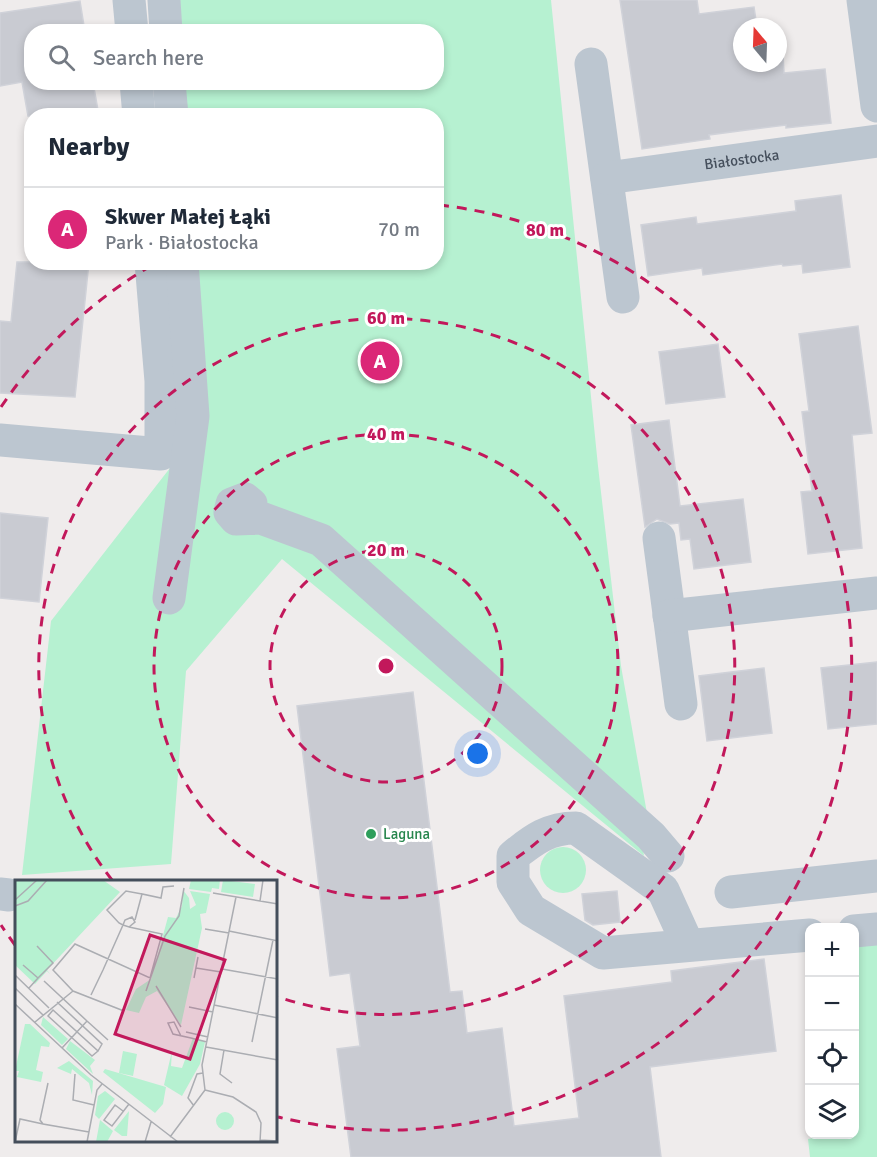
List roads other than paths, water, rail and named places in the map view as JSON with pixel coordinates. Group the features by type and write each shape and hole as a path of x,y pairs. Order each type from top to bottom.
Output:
{"street":[{"path":"129,0 131,24"},
{"path":"164,0 166,24"},
{"path":"863,0 877,101"},
{"path":"591,64 623,297"},
{"path":"137,90 138,108"},
{"path":"170,90 171,108"},
{"name":"Białostocka","path":"607,178 877,141"},
{"path":"0,440 161,454 160,381 152,270"},
{"path":"169,598 193,416 183,270"},
{"path":"185,477 241,510 321,540 651,836 668,856"},
{"path":"659,538 681,704"},
{"path":"669,616 877,593"},
{"path":"688,945 663,890 576,828 559,828 541,834 513,856 513,882 531,910 603,952 805,935"},
{"path":"731,892 877,876"},
{"path":"859,931 877,929"}],"place":[{"name":"Skwer Małej Łąki","path":"380,361"},
{"name":"Laguna","path":"371,834"}]}
